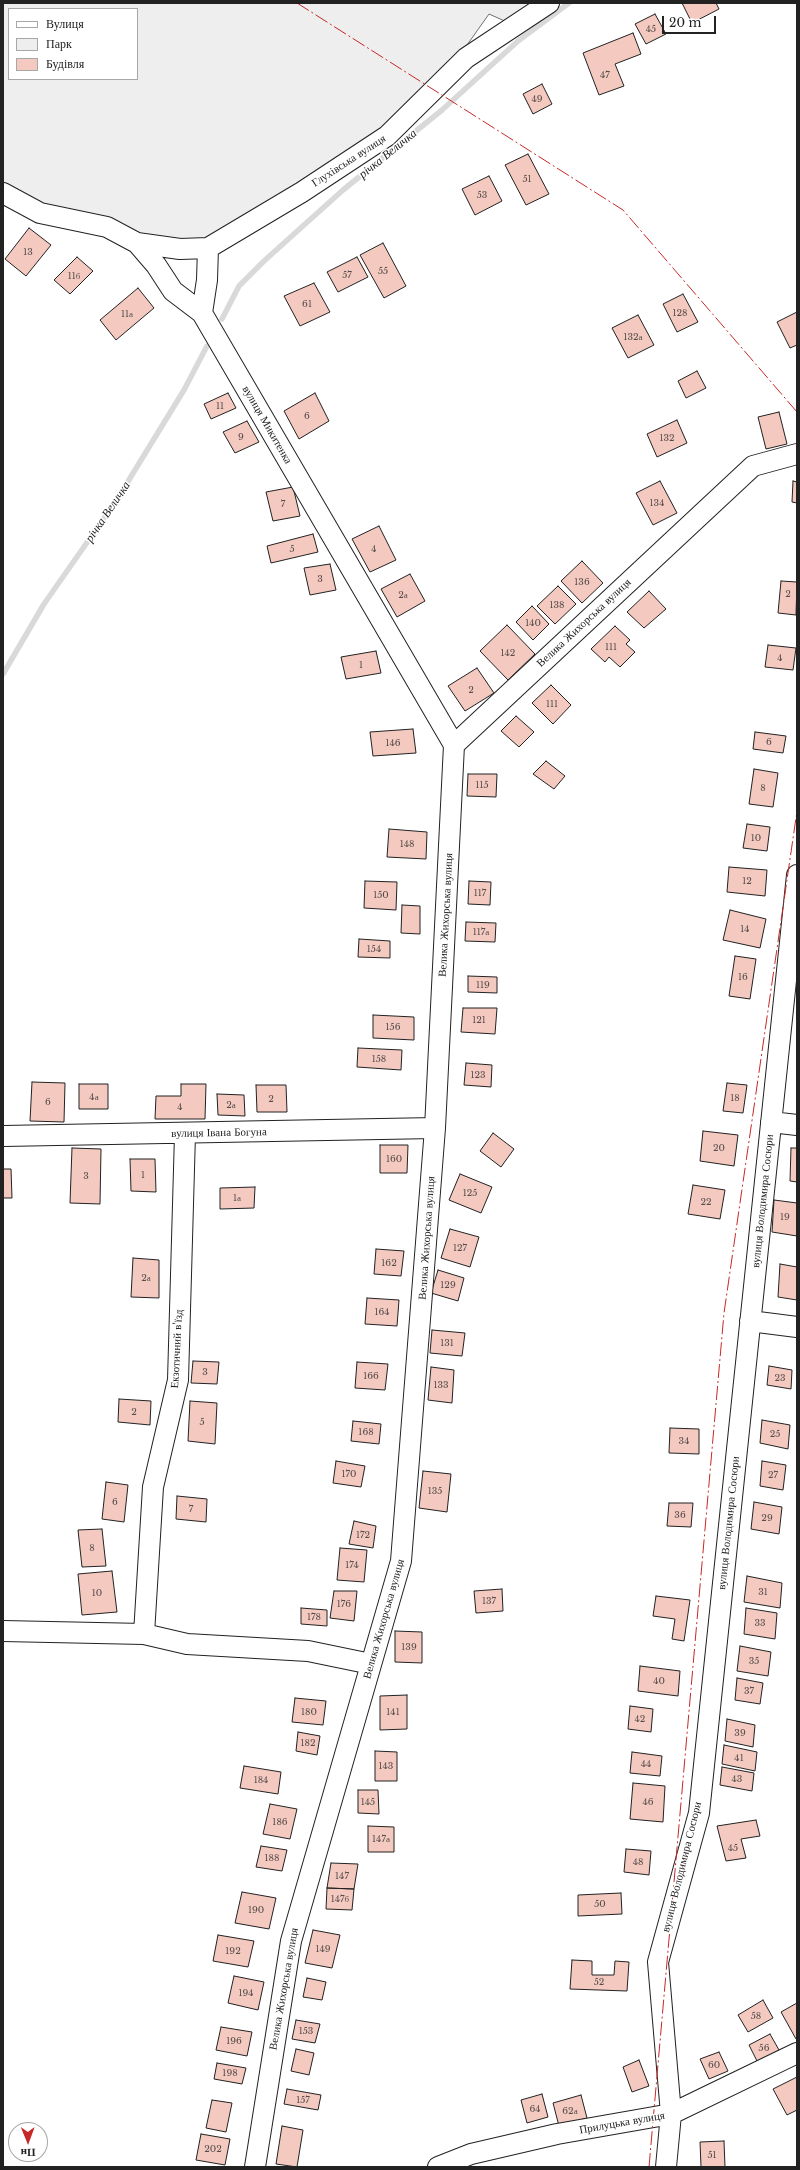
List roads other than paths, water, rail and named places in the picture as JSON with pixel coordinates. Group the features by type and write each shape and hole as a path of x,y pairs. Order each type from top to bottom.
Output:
{"street":[{"name":"Глухівська вулиця","path":"208,248 302,192 388,136 466,58 549,3"},
{"name":"вулиця Микитенка","path":"3,193 40,213 107,227 137,243 156,265 173,291 202,313 454,745"},
{"path":"137,243 180,249 208,248 207,280 202,313"},
{"name":"Велика Жихорська вулиця","path":"255,2167 291,1941 401,1561 435,1128 454,745 753,466 797,454"},
{"name":"вулиця Володимира Сосюри","path":"666,2167 671,2114 658,1962 699,1813 797,875"},
{"path":"771,1122 797,1125"},
{"name":"вулиця Івана Богуна","path":"3,1136 184,1134 435,1128"},
{"name":"Екзотичний в'їзд","path":"144,1634 154,1487 178,1380 184,1134"},
{"path":"750,1321 797,1327"},
{"path":"3,1631 144,1634 187,1644 308,1651 371,1664"},
{"name":"Прилуцька вулиця","path":"438,2167 471,2154 550,2135 671,2114 797,2053"}],"waterway":[{"name":"річка Величка","path":"222,319 239,286 264,261 343,190 442,110 518,41 569,3"},
{"name":"річка Величка","path":"3,674 44,604 116,501 184,390 207,346"}]}
